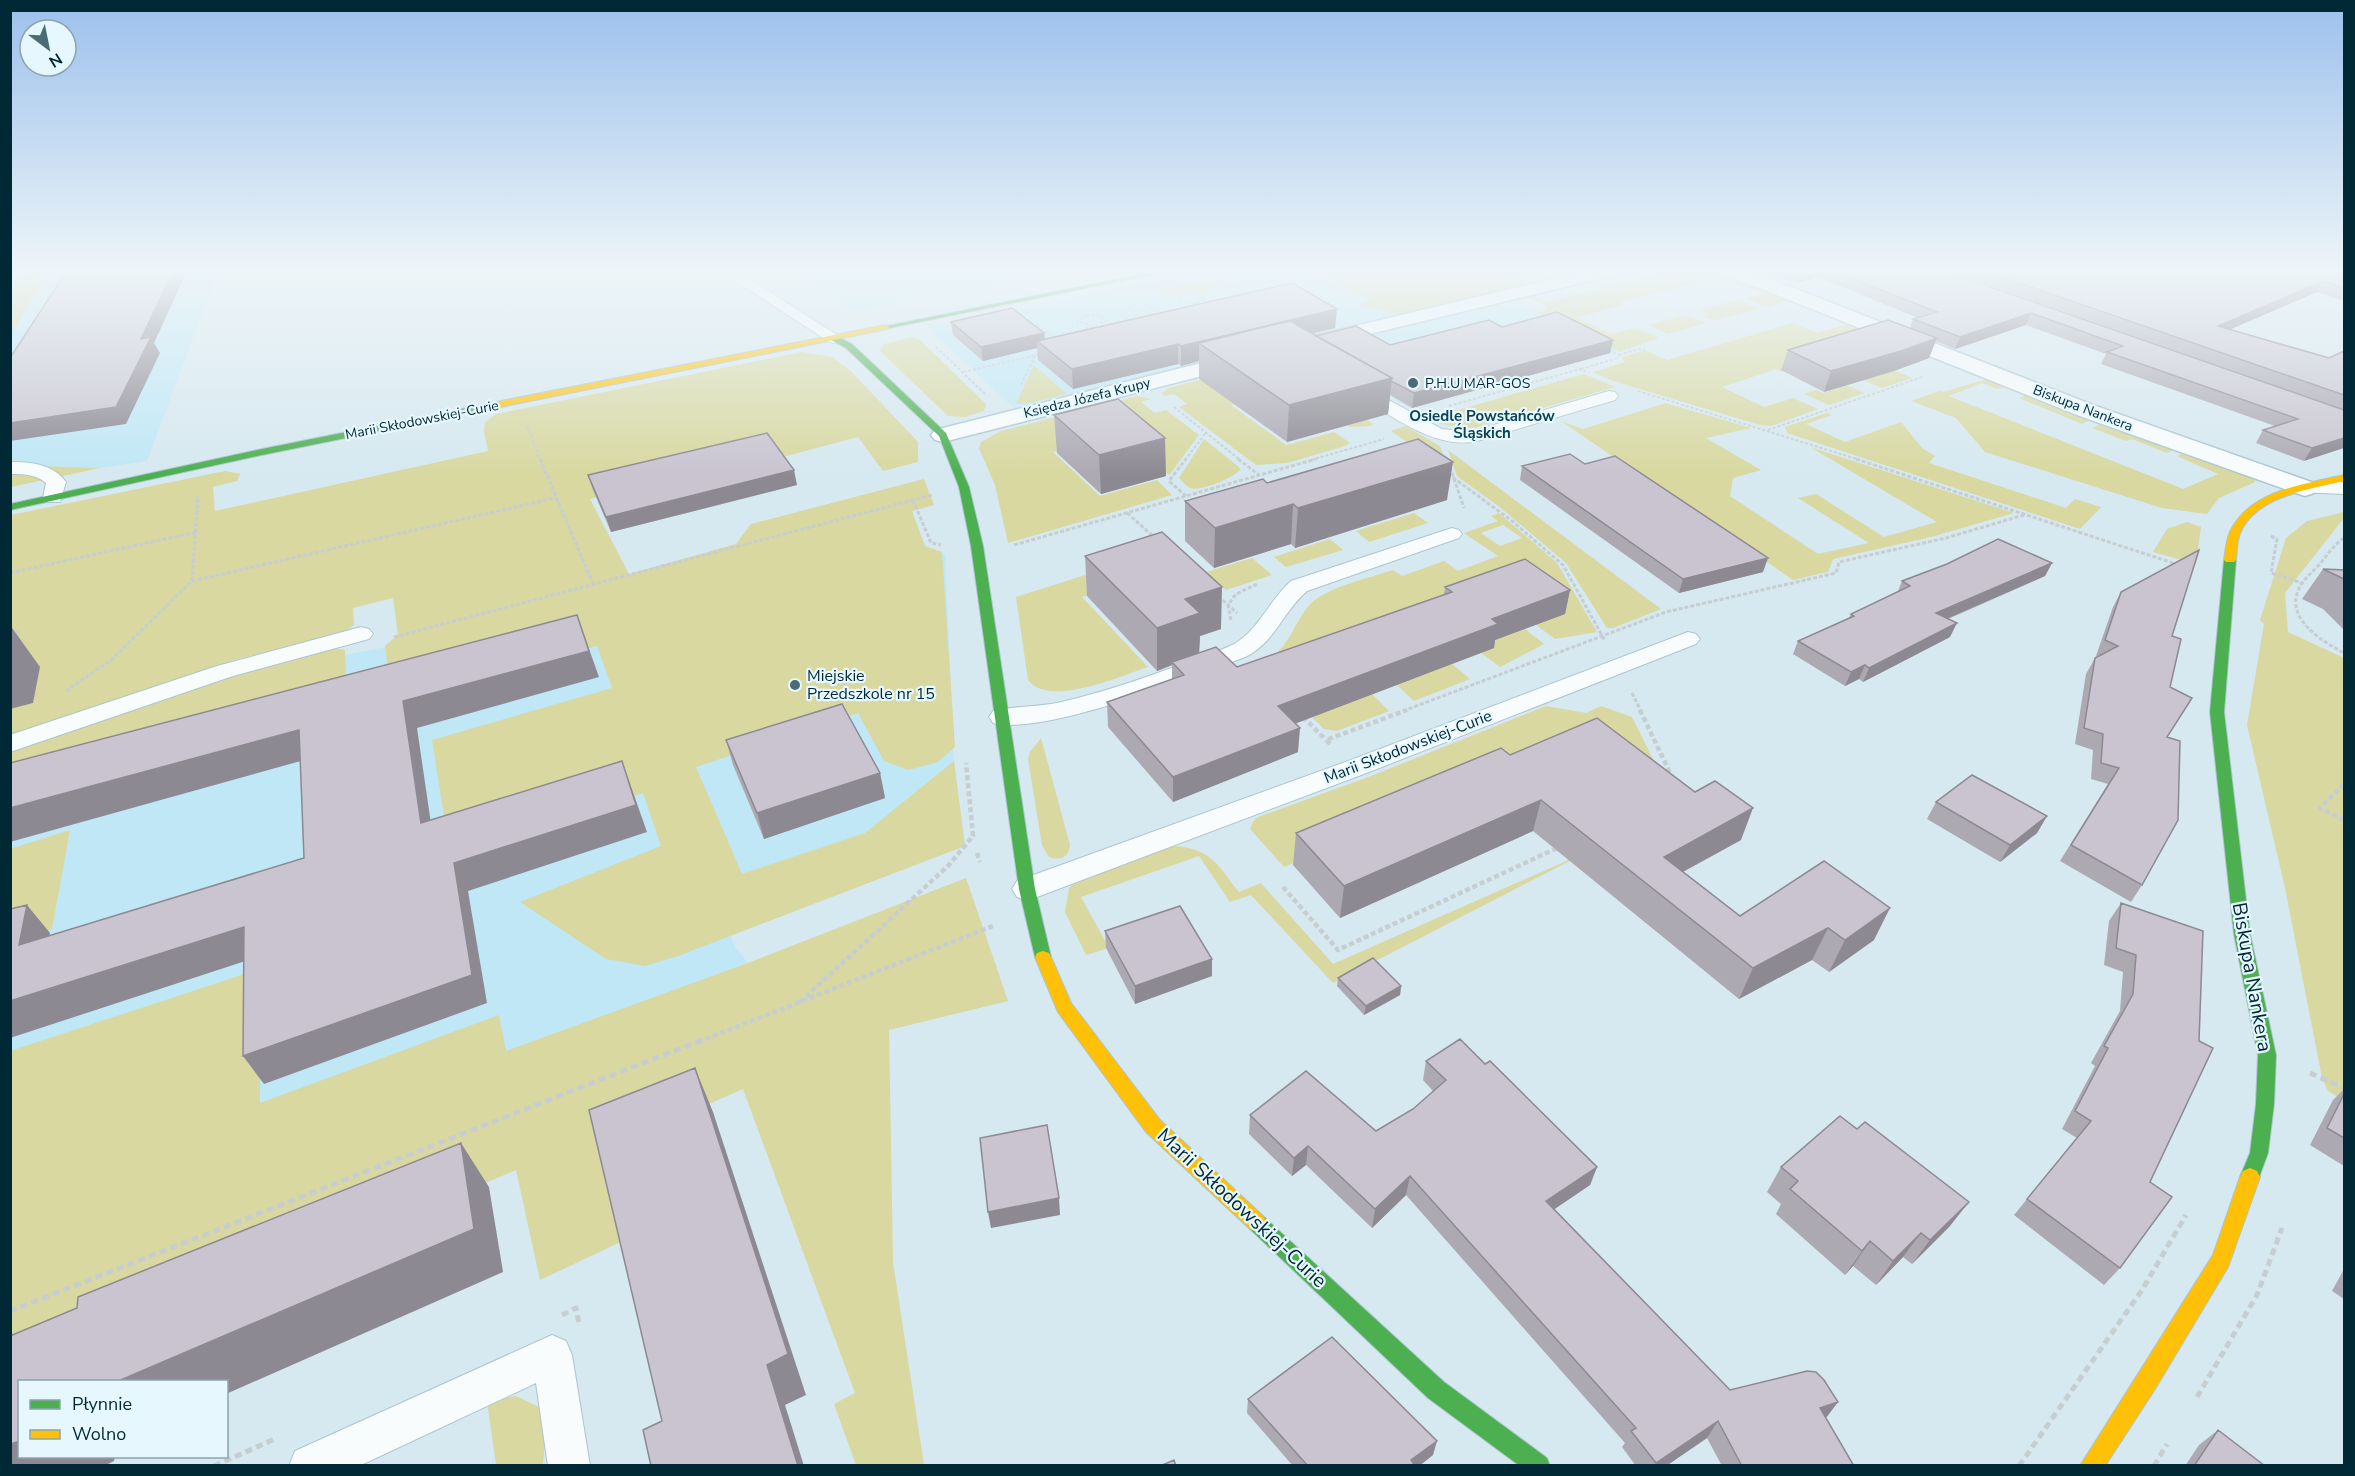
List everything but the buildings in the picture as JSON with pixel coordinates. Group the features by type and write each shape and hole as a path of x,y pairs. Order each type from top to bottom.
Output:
{"street":[{"name":"Marii Skłodowskiej-Curie","path":"10,507 200,465 834,338 849,346 943,435 964,487 977,546 1027,889 1040,951 1064,1007 1154,1126 1436,1390 1539,1466"},
{"path":"1300,345 1330,338"},
{"name":"Biskupa Nankera","path":"1903,338 2085,410 2305,488"},
{"name":"Księdza Józefa Krupy","path":"943,435 1266,353"},
{"name":"Biskupa Nankera","path":"2091,1466 2147,1382 2222,1260 2259,1153 2265,1104 2267,1055 2242,934 2217,712 2227,572 2236,529 2248,513 2264,502 2344,478"}],"lane":[{"path":"1342,379 1436,433 1448,437 1471,436 1610,396"},
{"path":"10,468 27,468 49,474 56,482 53,498"},
{"path":"2305,488 2344,488"},
{"path":"1002,717 1056,711 1096,700 1232,654 1249,645 1260,634 1275,609 1288,594 1299,586 1452,534"},
{"path":"10,744 225,671 361,634"},
{"name":"Marii Skłodowskiej-Curie","path":"1027,889 1360,766 1688,639"},
{"path":"310,1466 552,1355 569,1466"}],"path":[{"path":"1055,338 1059,341"},
{"path":"929,340 1010,417"},
{"path":"1599,345 1619,355"},
{"path":"1580,369 1618,358 1619,355 1638,349 1645,350"},
{"path":"963,372 1047,353"},
{"path":"1768,430 1922,377 1926,370"},
{"path":"1170,404 1259,475"},
{"path":"526,425 594,586"},
{"path":"1436,433 1466,513"},
{"path":"1779,433 2189,568"},
{"path":"1186,496 1169,481 1205,434"},
{"path":"1004,547 1393,436"},
{"path":"192,581 200,465"},
{"path":"1446,473 1511,520 1563,565 1618,666 1674,782"},
{"path":"361,634 365,647 398,635 594,586 964,487"},
{"path":"63,692 112,659 192,581 555,498"},
{"path":"913,500 931,543 951,548"},
{"path":"1127,513 1161,544"},
{"path":"1602,636 1666,612 1836,573 1839,562 1946,538 2025,514"},
{"path":"10,573 197,532"},
{"path":"2269,535 2277,539 2271,573 2302,583"},
{"path":"2344,538 2302,583 2296,599 2299,613 2309,628 2331,647 2344,653"},
{"path":"1212,590 1260,634"},
{"path":"10,632 21,633"},
{"path":"797,1004 948,866 973,836 966,759"},
{"path":"2344,784 2320,808 2344,820"},
{"path":"1283,887 1338,950 1561,846"},
{"path":"10,1311 998,924"},
{"path":"2019,1466 2142,1290 2187,1214"}],"shaded area":[{"path":"10,338 193,338 147,461 100,468 11,465"},
{"path":"939,338 1593,338 1620,351 1409,408 1295,339 1014,408"},
{"path":"885,552 945,554 954,761 965,846 730,934 735,947 748,963 11,1301 11,766 345,655"}],"green space":[{"path":"908,338 919,339 984,402 986,405 984,411 965,417 948,416 882,353 880,350 884,344"},
{"path":"1590,338 1659,338 1620,352"},
{"path":"1742,338 1851,338 1824,358 1782,372 1776,369 1722,387 1764,407 1793,398 1818,409 1771,426 1760,425 1613,381 1593,372 1625,362 1623,357 1645,350 1667,360"},
{"path":"802,352 832,357 851,371 918,442 918,462 883,471 858,437 783,457 778,451 590,499 629,574 736,544 751,524 924,479 934,505 912,511 925,546 942,552 955,747 938,762 908,770 884,761 858,713 696,767 742,874 865,833 954,761 965,846 678,956 645,966 606,959 520,902 661,846 643,793 450,853 432,740 612,688 597,646 392,698 385,646 398,635 393,598 353,608 354,625 339,635 233,660 205,673 11,737 11,515 225,471 240,474 237,481 213,487 215,511 488,451 484,431 485,422 496,414"},
{"path":"1281,360 1373,424 1350,427 1294,389 1231,405 1286,445 1334,432 1350,443 1287,463 1256,465 1179,407 1187,404 1174,394 1164,396 1162,393 1168,388"},
{"path":"1034,365 1067,394 1016,404"},
{"path":"1887,367 1912,378 1882,388 1863,380"},
{"path":"1584,374 1615,387 1468,430 1430,421 1433,417"},
{"path":"1984,380 2007,386 1997,389 1982,383 1949,396 2183,489 2218,474 2177,456 2185,452 2255,478 2255,482 2219,498 2207,514 2162,508 1985,452 1956,418 1911,401 1939,391 1943,392"},
{"path":"1846,385 1865,393 1829,405 1804,394 1816,390 1823,393"},
{"path":"2029,394 2092,419 2082,424 2019,398"},
{"path":"1137,396 1151,399 1141,402 1155,413 1166,410 1199,435 1169,475 1121,434 1053,452 1100,496 1157,480 1172,495 1008,543 995,485 979,448 981,442 1001,431"},
{"path":"1666,403 1751,428 1706,438 1761,470 1733,478 1730,496 1818,554 1869,543 1798,498 1816,494 1884,537 1937,522 1810,447 2014,513 1931,537 1833,559 1828,572 1793,580 1561,421 1583,429"},
{"path":"1827,413 1832,415 1806,424 1845,442 1901,422 1922,448 1935,456 1929,463 2066,508 2075,499 2101,507 2080,529 1787,433 1785,427"},
{"path":"2103,423 2175,449 2167,453 2132,439 2126,441 2092,428"},
{"path":"1405,426 1440,446 1448,470 1391,431"},
{"path":"1204,439 1240,470 1216,484 1190,488 1179,478"},
{"path":"1448,450 1661,609 1613,628 1607,628 1566,563 1501,508 1457,476"},
{"path":"11,465 100,468 11,487"},
{"path":"2344,512 2344,518 2285,593 2288,632 2344,658 2344,1101 2328,1091 2322,1078 2285,888 2247,725 2264,624 2260,620 2286,538 2307,521"},
{"path":"1414,513 1428,523 1369,542 1356,531"},
{"path":"1499,513 1557,563 1597,632 1555,639 1536,625 1564,613 1520,582 1328,711 1372,694 1389,711 1337,731 1324,729 1274,681 1271,658 1282,647 1302,614 1314,601 1334,589 1393,570 1402,576 1444,561 1458,571 1498,556 1464,533 1498,521 1491,516","holes":["1503,525 1522,538 1500,546 1481,533"]},
{"path":"2187,522 2201,527 2196,564 2153,552 2167,529"},
{"path":"1330,539 1343,550 1286,567 1274,557"},
{"path":"1161,551 1164,571 1082,597 1148,667 1068,691 1038,688 1028,680 1016,597"},
{"path":"1252,558 1272,575 1226,590 1206,572"},
{"path":"1525,629 1544,644 1500,667 1481,653 1493,648 1487,643"},
{"path":"334,648 345,650 347,703 11,795 11,751 243,672"},
{"path":"1452,664 1470,679 1414,701 1397,685"},
{"path":"1546,706 1586,713 1601,706 1632,717 1664,781 1498,776 1284,867 1250,829 1258,817 1371,776"},
{"path":"1041,738 1070,845 1066,855 1061,858 1049,857 1042,845 1028,759 1030,752"},
{"path":"70,830 52,929 11,942 10,849"},
{"path":"1175,846 1198,851 1213,860 1239,892 1261,883 1333,964 1589,851 1333,983 1251,895 1230,902 1199,856 1081,897 1109,948 1086,955 1065,912 1069,888 1076,882 1163,848"},
{"path":"966,878 1008,1001 889,1030 893,1262 924,1465 856,1465 834,1404 855,1393 743,1089 601,1151 625,1240 540,1280 516,1170 25,1380 18,1380 18,1385 11,1396 10,1051 260,969 260,1103 499,1015 506,1051 748,963"},
{"path":"516,1396 547,1411 543,1465 496,1465 487,1401"}],"traffic: fast":[{"path":"834,338 849,346 943,435 964,487 977,546 1027,889 1043,957"},
{"path":"10,507 262,452 491,406"},
{"path":"2230,560 2217,712 2242,934 2267,1055 2265,1104 2259,1153 2250,1177"},
{"path":"1257,1223 1436,1390 1539,1466"}],"traffic: slow":[{"path":"491,406 831,338"},
{"path":"2230,560 2237,528 2256,507 2284,494 2344,478"},
{"path":"1043,957 1064,1007 1153,1126 1257,1223"},
{"path":"2091,1466 2147,1381 2221,1260 2250,1177"}],"place":[{"name":"P.H.U MAR-GOS","path":"1413,383"},
{"name":"Miejskie Przedszkole nr 15","path":"795,685"}],"district":[{"name":"Osiedle Powstańców Śląskich","path":"1482,424"}]}
